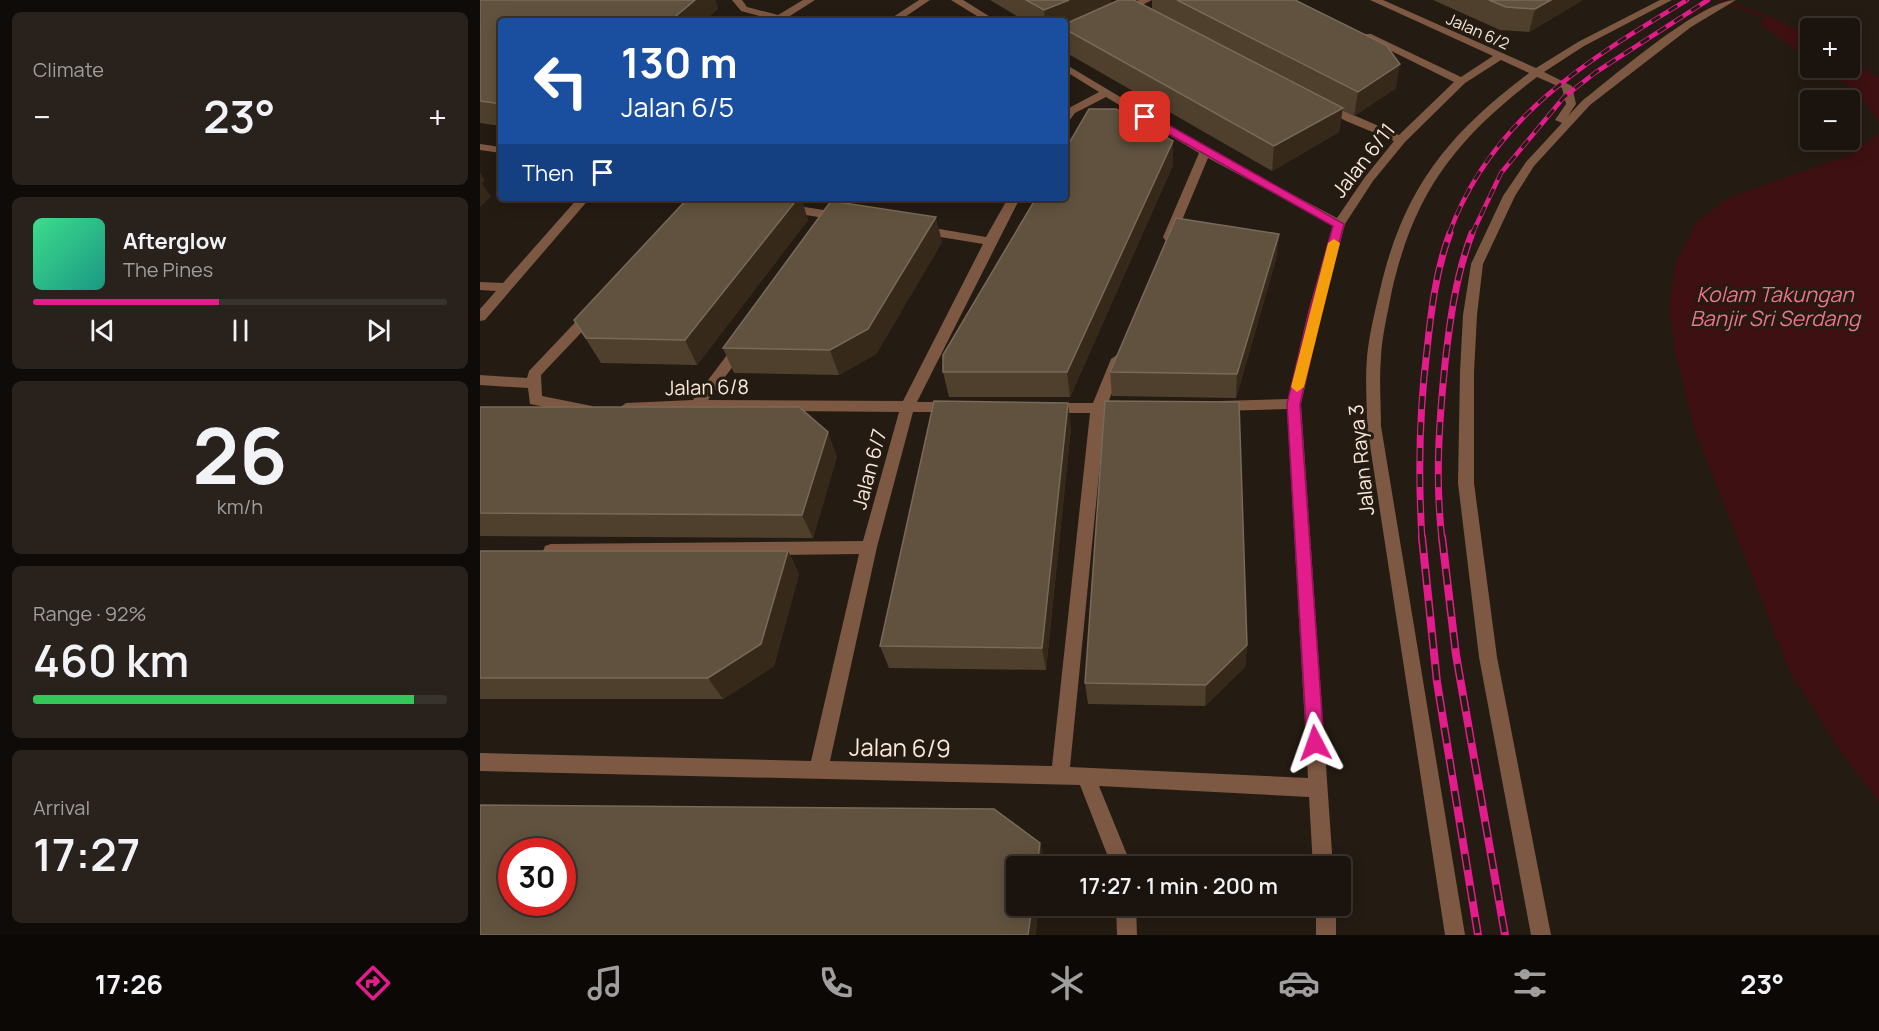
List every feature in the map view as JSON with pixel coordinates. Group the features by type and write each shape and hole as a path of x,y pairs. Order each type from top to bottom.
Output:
{"street":[{"path":"737,0 744,9 770,18"},
{"path":"779,18 810,0"},
{"path":"897,18 925,0"},
{"path":"957,0 987,18"},
{"name":"Jalan 6/2","path":"1375,0 1567,86 1571,104 1530,164"},
{"name":"Jalan Raya 3","path":"1455,935 1408,651 1376,438 1374,357 1383,303 1394,255 1412,208 1432,175 1466,132 1504,97 1537,72 1581,44 1667,0"},
{"path":"1541,935 1488,657 1466,483 1467,361 1477,264 1509,196 1530,164 1586,103 1688,25 1731,0"},
{"path":"1117,14 1140,4"},
{"path":"1358,31 1461,81"},
{"name":"Jalan 6/11","path":"1322,856 1294,404 1315,312 1339,224 1369,179 1401,140 1461,81 1499,57"},
{"path":"1068,69 1205,152 1339,224"},
{"path":"1068,115 1071,111 1105,93"},
{"path":"1310,97 1350,119 1401,140"},
{"path":"480,147 498,150"},
{"path":"1165,248 1205,152"},
{"path":"480,317 581,201"},
{"name":"Jalan 6/7","path":"818,771 869,547 907,407 1012,201"},
{"path":"772,205 839,220"},
{"path":"908,228 990,241"},
{"path":"480,286 506,287"},
{"path":"480,380 534,378 597,307"},
{"path":"697,405 746,339"},
{"path":"1060,776 1098,409 1124,344"},
{"name":"Jalan 6/8","path":"534,378 535,400 580,410 697,405 967,407"},
{"path":"1201,406 1294,404"},
{"path":"1038,408 1144,408"},
{"path":"539,552 869,547"},
{"name":"Jalan 6/9","path":"480,762 1086,776 1318,788"},
{"path":"1086,776 1118,856"},
{"path":"1126,916 1127,935"},
{"path":"1326,916 1326,935"}],"water":[{"path":"1767,17 1775,18 1800,32 1800,53 1760,24"},
{"path":"1860,66 1879,78 1879,123 1860,98 1860,90 1852,90 1836,78 1860,78"},
{"name":"Kolam Takungan Banjir Sri Serdang","path":"1879,133 1879,802 1841,752 1790,672 1695,431 1675,351 1669,306 1676,262 1696,223 1728,198 1852,154"}],"building":[{"path":"480,0 695,0 674,18 498,18 498,104 480,101"},
{"path":"1026,0 1069,0 1044,10"},
{"path":"1119,0 1134,0 1343,108 1274,146 1068,31 1068,23"},
{"path":"1177,0 1295,0 1386,45 1400,64 1358,92"},
{"path":"1489,0 1551,0 1535,9 1506,7"},
{"path":"1089,109 1116,109 1173,141 1067,372 943,372 943,355 1034,201 1068,201 1068,145"},
{"path":"685,201 796,201 685,340 586,338 574,320"},
{"path":"831,201 936,217 868,329 830,350 723,348"},
{"path":"1176,218 1279,234 1237,374 1110,372"},
{"path":"934,401 1068,403 1042,648 880,646"},
{"path":"1105,401 1239,402 1247,645 1206,685 1085,683"},
{"path":"480,407 799,407 828,432 802,515 480,513"},
{"path":"480,551 788,551 761,644 708,678 480,678"},
{"path":"480,805 994,809 1040,843 1038,856 1006,856 1006,916 1031,916 1028,935 480,935"}],"waterway":[{"path":"1718,0 1767,17"}],"railway":[{"path":"1449,234 1467,193 1490,157 1516,125 1546,96 1579,70 1687,0"},
{"path":"1472,234 1501,173 1564,97 1596,72 1708,0"},
{"path":"1422,539 1420,444 1424,374 1435,291 1450,233"},
{"path":"1442,539 1438,473 1443,386 1454,297 1472,233"},
{"path":"1422,537 1437,682 1478,935"},
{"path":"1442,537 1456,655 1505,935"}],"slow traffic":[{"path":"1297,387 1334,243"}],"route":[{"path":"1145,117 1339,224 1315,312 1294,404 1315,743"}]}
